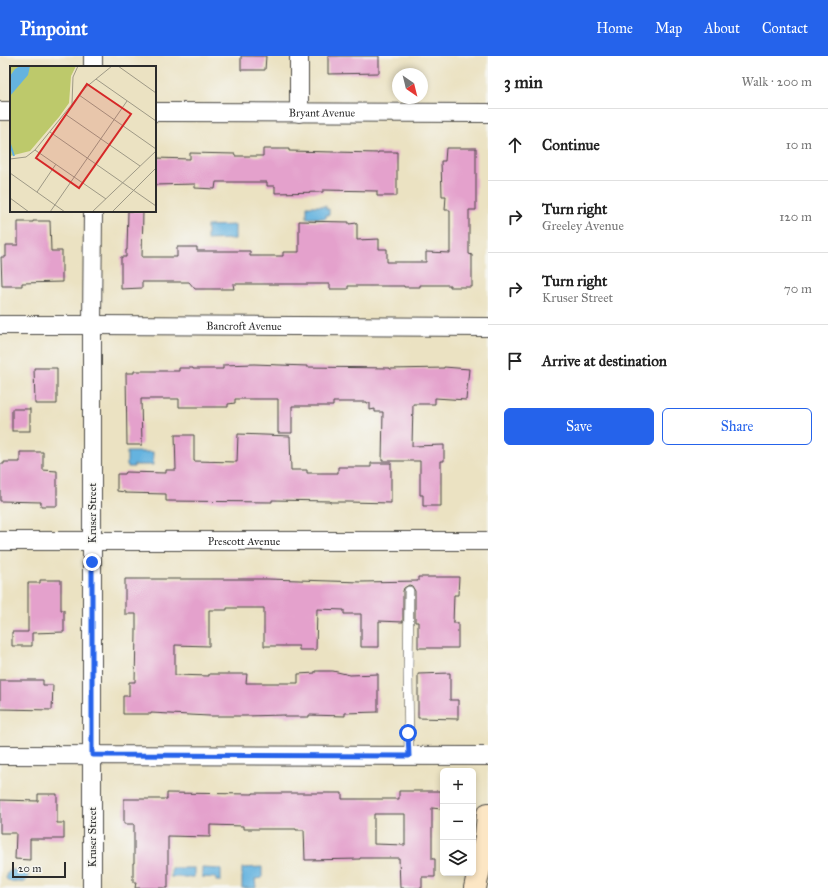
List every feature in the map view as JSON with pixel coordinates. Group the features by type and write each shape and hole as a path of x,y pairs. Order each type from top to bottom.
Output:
{"main road":[{"path":"474,888 486,837 488,814"}],"street":[{"path":"299,56 299,113"},
{"name":"Bryant Avenue","path":"156,112 488,113"},
{"name":"Kruser Street","path":"92,888 93,212"},
{"name":"Bancroft Avenue","path":"0,325 488,327"},
{"name":"Prescott Avenue","path":"0,541 488,541"},
{"path":"0,755 488,756"}],"lane":[{"path":"409,591 409,756"}],"water":[{"path":"307,206 326,206 326,209 329,209 329,215 326,215 326,218 307,218"},
{"path":"235,225 235,239 207,240 207,226"},
{"path":"127,452 153,452 153,465 134,465 134,467 128,467"},
{"path":"262,867 262,878 255,879 256,888 242,888 242,868"},
{"path":"171,868 194,868 194,877 171,877"},
{"path":"202,868 221,869 221,881 216,881 216,878 202,877"},
{"path":"12,870 26,872 28,876 25,882 9,881 6,878 7,874"}],"building":[{"path":"241,56 266,56 265,70 241,70"},
{"path":"328,56 379,56 379,73 328,74"},
{"path":"446,148 476,148 476,210 469,210 469,254 472,255 472,287 450,287 450,285 420,285 420,287 348,286 348,289 330,289 330,284 233,284 234,289 195,289 189,282 142,282 142,288 121,289 121,257 126,257 128,212 143,212 142,257 177,257 177,247 197,247 197,251 250,251 250,256 283,256 283,252 299,252 299,221 349,222 349,224 357,223 357,240 379,239 379,249 387,249 387,262 426,262 426,252 450,253 450,210 445,210 446,196 442,196 441,161 445,161"},
{"path":"263,149 378,153 397,152 397,196 377,196 377,191 323,190 323,192 275,193 275,186 267,186 267,182 216,182 215,189 195,188 195,184 156,185 156,158 190,159 190,153 263,156"},
{"path":"50,221 51,251 62,251 62,282 22,283 22,286 2,286 1,257 6,257 6,245 18,245 18,222"},
{"path":"254,364 390,369 444,367 469,369 466,400 435,398 435,404 413,404 412,446 444,445 444,461 441,461 441,506 423,506 423,495 420,495 420,461 382,461 383,412 375,412 375,409 370,410 370,403 367,402 333,402 333,406 292,406 292,433 278,433 278,399 235,399 235,403 228,404 228,407 179,407 179,399 141,399 142,445 127,445 126,373 134,373 134,371 179,371 179,368 223,369 223,365"},
{"path":"34,368 57,368 57,404 35,404"},
{"path":"12,409 30,409 30,431 12,431"},
{"path":"238,434 290,436 291,470 307,470 307,473 338,473 338,467 371,467 371,463 391,463 391,503 272,500 272,502 166,501 166,494 125,493 117,491 117,474 125,474 126,472 166,473 166,470 176,470 175,435 194,435 194,461 237,462"},
{"path":"20,452 43,452 43,470 57,471 57,506 41,506 41,502 0,501 0,464 4,464 4,462 20,462"},
{"path":"418,577 459,577 458,595 454,595 453,623 458,623 458,648 418,648 418,622 415,622 415,591 412,586 409,585 404,588 403,591 403,622 379,621 379,647 361,647 361,614 344,614 344,610 317,609 316,650 299,650 299,646 264,646 264,608 227,608 227,610 209,610 209,646 175,645 175,675 209,676 209,674 247,674 246,683 298,683 298,674 315,673 315,671 333,671 350,675 378,674 378,712 345,713 345,716 309,715 309,717 285,717 285,715 209,716 151,713 123,714 123,696 129,696 129,682 135,682 136,633 136,614 125,614 125,579 268,579 361,582 418,581"},
{"path":"40,580 61,580 61,610 64,610 64,632 32,633 32,646 12,646 12,632 28,632 28,583 40,583"},
{"path":"450,673 450,700 458,700 458,719 418,718 418,674"},
{"path":"0,680 43,680 43,685 53,685 52,710 0,709"},
{"path":"399,791 440,791 440,809 432,808 432,859 435,859 435,877 422,877 422,888 400,888 399,858 305,860 304,830 243,829 243,826 210,825 210,837 168,836 168,888 135,888 136,882 133,882 134,824 124,824 124,799 167,799 167,793 342,793 342,799 399,799","holes":["374,814 405,814 405,845 374,844"]},
{"path":"38,794 57,794 57,823 64,823 64,839 30,839 30,860 15,859 16,833 0,833 0,800 38,801"}],"route":[{"path":"92,562 92,755 409,756 408,733"}]}
